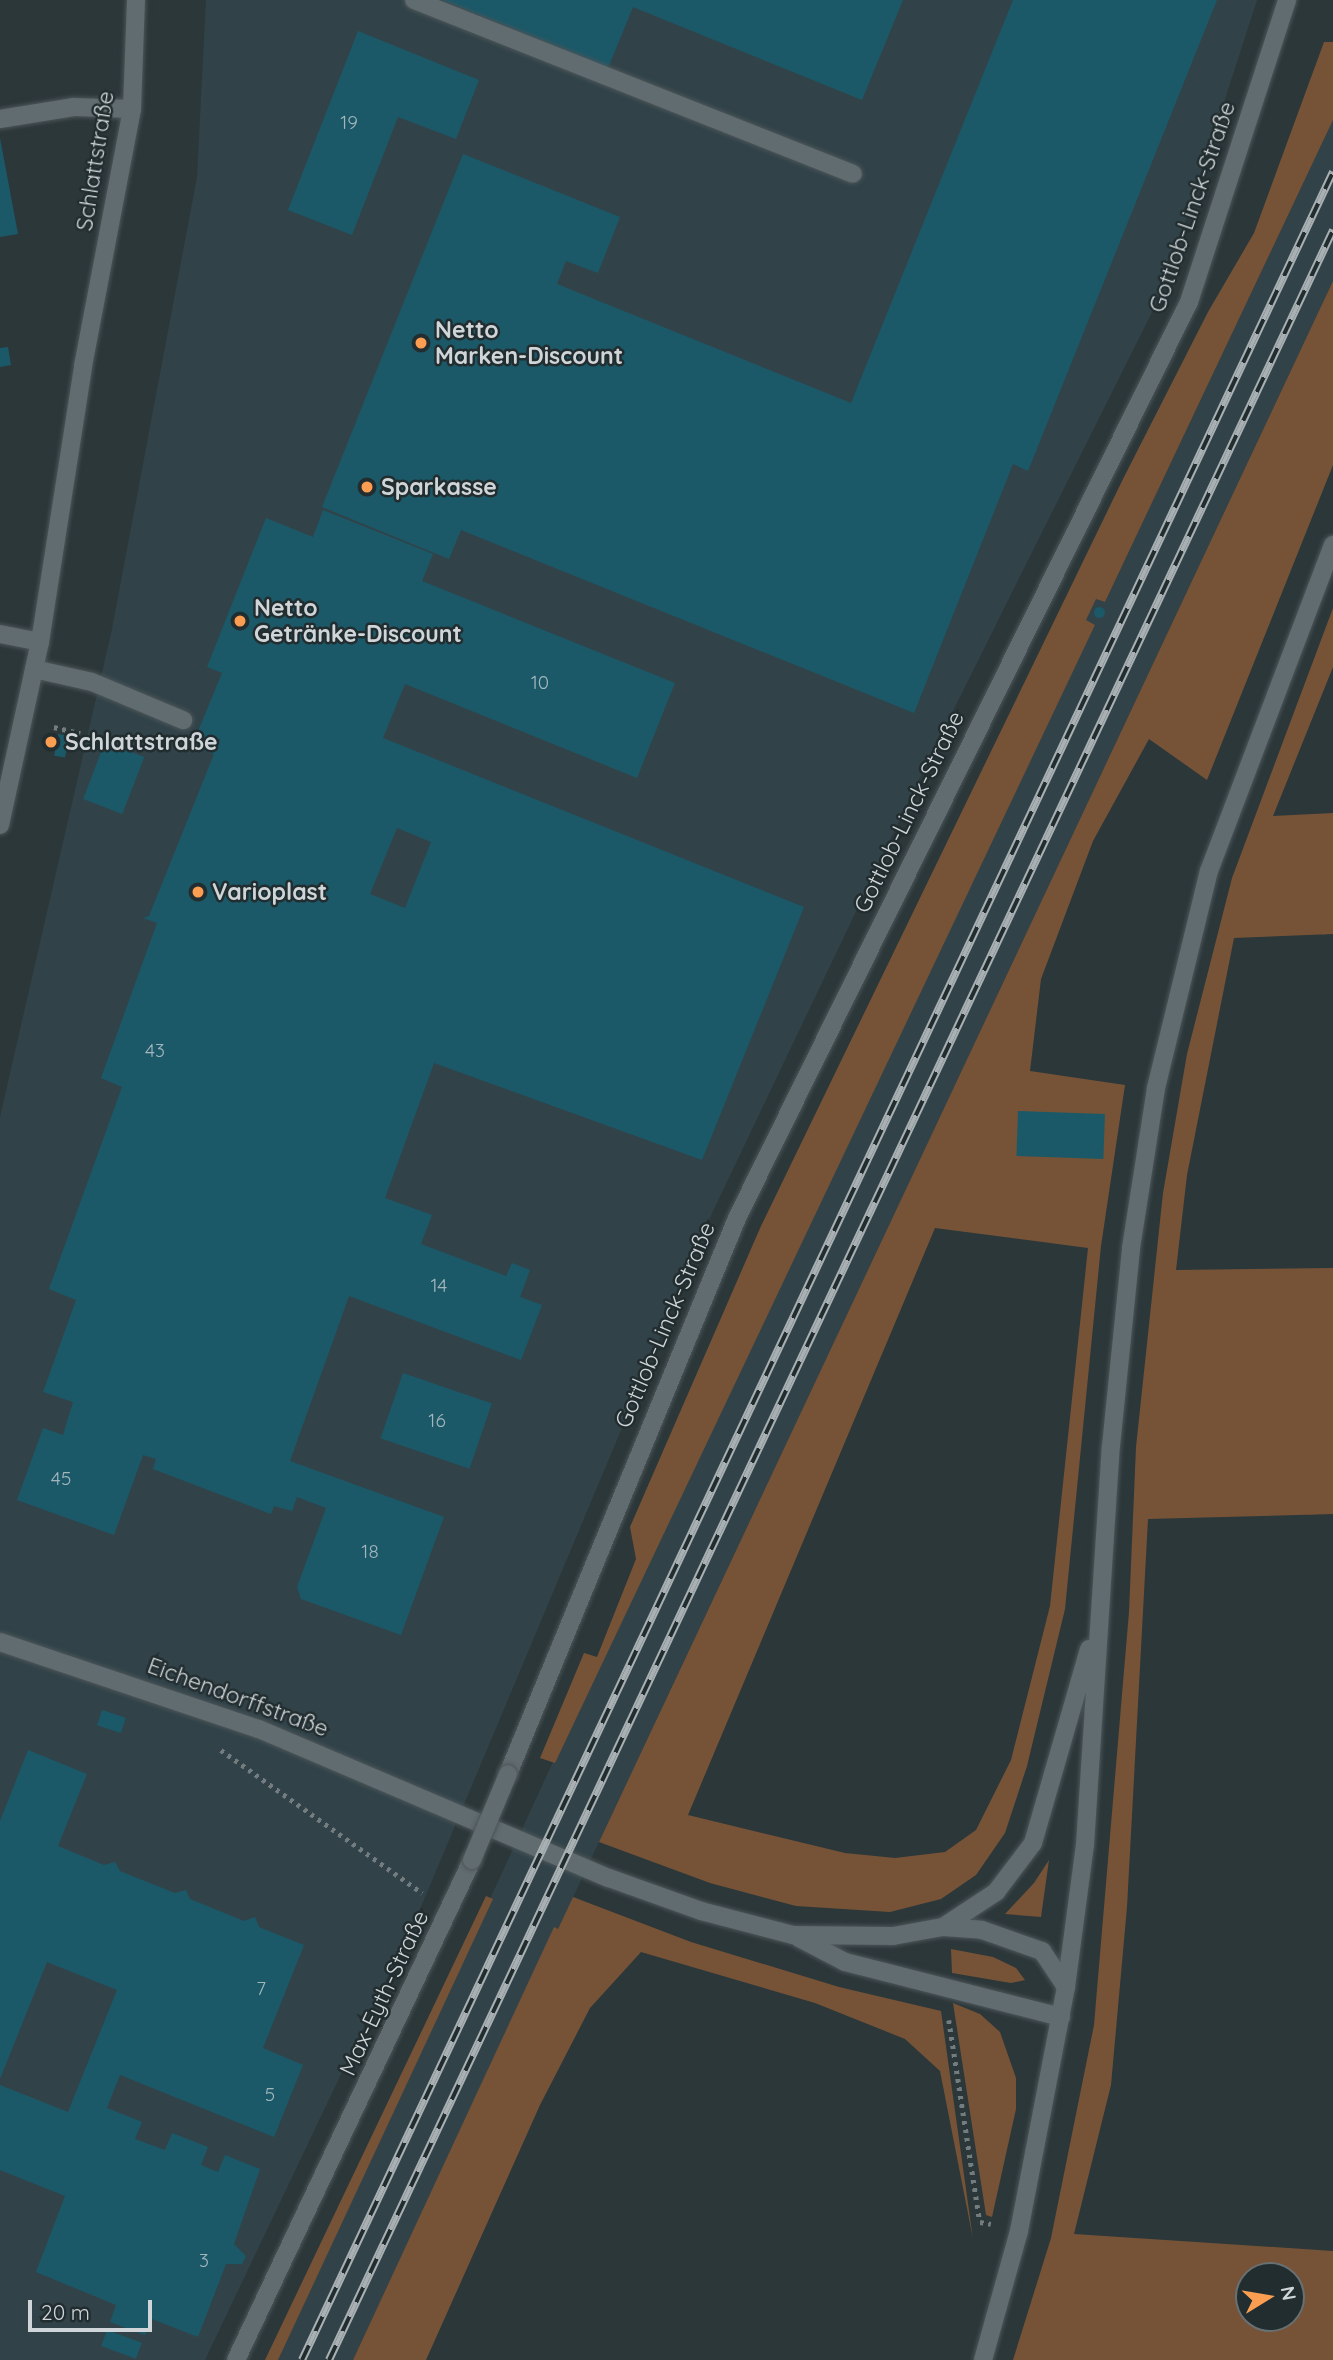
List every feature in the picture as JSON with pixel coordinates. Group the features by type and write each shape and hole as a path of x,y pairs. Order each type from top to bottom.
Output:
{"street":[{"name":"Schlattstraße","path":"0,825 40,642 83,366 132,109 136,0"},
{"path":"414,0 853,174"},
{"name":"Gottlob-Linck-Straße","path":"563,1642 737,1218 1189,302 1287,0"},
{"path":"0,119 75,107 132,109"},
{"path":"983,2360 1019,2231 1066,1987 1085,1845 1100,1612 1131,1248 1163,1050 1209,871 1333,545"},
{"path":"0,634 40,642"},
{"path":"34,669 92,682 183,720"},
{"path":"943,1927 996,1892 1033,1843 1100,1612"},
{"name":"Eichendorffstraße","path":"0,1642 259,1729 454,1809 609,1878 701,1911 793,1935"},
{"name":"Max-Eyth-Straße","path":"236,2360 449,1912 563,1642"},
{"path":"793,1935 893,1936 943,1927 982,1930 1042,1951 1066,1987"},
{"path":"793,1935 845,1962 1061,2017"}],"path":[{"path":"52,734 54,726 80,733"},
{"path":"212,1744 449,1912"},
{"path":"945,1987 980,2222 1019,2231"}],"shaded area":[{"path":"206,0 1257,0 1164,288 924,769 713,1211 423,1902 205,2360 0,2360 0,1117 112,629 197,177"},
{"path":"1324,42 1333,42 1333,120 1105,602 1096,599 1086,620 1095,625 555,1763 540,1758 584,1653 597,1657 636,1559 630,1527 761,1226 1123,479 1208,312 1254,233"},
{"path":"1333,120 1333,281 558,1929 554,1928 353,2360 278,2360 553,1762 1095,625 1085,621 1096,598 1105,602"},
{"path":"1333,281 1333,465 1207,780 1149,739 1093,841 1041,979 1030,1071 1125,1085 1101,1246 1065,1609 1027,1766 1005,1833 976,1875 941,1899 890,1912 796,1906 710,1883 599,1842","holes":["935,1228 1088,1248 1050,1606 1011,1760 976,1830 945,1852 895,1858 845,1853 688,1815"]},
{"path":"1333,608 1333,667 1273,816 1333,813 1333,934 1234,938 1187,1175 1176,1270 1333,1268 1333,1514 1148,1519 1127,1907 1111,2085 1074,2234 1333,2251 1333,2360 1013,2360 1051,2238 1094,2025 1129,1612 1136,1447 1163,1193 1187,1054 1232,878"},
{"path":"1049,1860 1041,1917 1005,1914 1034,1883"},
{"path":"486,1896 493,1899 278,2360 265,2360"},
{"path":"573,1897 691,1942 839,1987 941,2011 973,2239 940,2071 905,2039 815,2003 641,1952 590,2008 540,2105 426,2360 353,2360 554,1927 558,1929"},
{"path":"951,1949 993,1957 1016,1968 1025,1980 1011,1983 952,1973"},
{"path":"953,2003 980,2014 1000,2032 1016,2078 1016,2109 992,2217 986,2215"}],"building":[{"path":"442,0 903,0 862,100 633,7 608,68"},
{"path":"1013,0 1217,0 1028,471 1013,464 914,713 461,530 449,559 322,507 463,154 620,217 598,273 566,261 557,284 851,403"},
{"path":"358,31 479,80 456,139 398,117 352,235 288,210"},
{"path":"0,138 18,234 0,237"},
{"path":"8,347 11,365 0,367 0,348"},
{"path":"323,510 433,554 422,581 675,683 637,778 405,684 383,738 804,907 702,1160 434,1063 385,1198 432,1215 421,1244 506,1276 512,1263 530,1270 520,1297 542,1305 521,1360 349,1296 290,1461 444,1517 401,1635 301,1599 297,1587 326,1508 297,1497 292,1511 274,1506 271,1514 153,1469 156,1459 143,1455 114,1535 17,1500 43,1428 63,1435 73,1402 43,1392 76,1300 49,1289 122,1087 101,1078 157,923 143,918 149,916 214,754 192,746 222,673 207,667 266,518 313,537","holes":["397,828 431,842 405,908 370,894"]},
{"path":"1099,607 1103,608 1103,616 1099,617 1095,616 1094,612 1095,608"},
{"path":"58,734 69,736 65,758 54,756"},
{"path":"105,742 144,757 122,814 83,799"},
{"path":"1018,1111 1105,1114 1103,1159 1016,1156"},
{"path":"403,1373 492,1404 469,1469 381,1438"},
{"path":"102,1710 126,1718 121,1733 97,1725"},
{"path":"28,1750 87,1774 58,1846 104,1865 115,1862 120,1871 175,1893 186,1890 190,1899 244,1921 255,1917 259,1927 304,1945 263,2048 303,2065 274,2137 120,2075 107,2108 142,2122 135,2139 165,2150 172,2133 208,2147 201,2165 218,2172 225,2155 260,2169 234,2244 246,2256 242,2264 226,2264 198,2337 152,2319 145,2335 110,2322 116,2305 36,2272 65,2196 0,2170 0,2085 68,2112 117,1990 47,1962 0,2079 0,1821"},
{"path":"107,2330 142,2343 136,2359 101,2346"}],"railway":[{"path":"302,2360 1333,172"},
{"path":"329,2360 1333,230"}],"place":[{"name":"Netto Marken-Discount","path":"421,343"},
{"name":"Sparkasse","path":"367,487"},
{"name":"Netto Getränke-Discount","path":"240,621"},
{"name":"Schlattstraße","path":"51,742"},
{"name":"Varioplast","path":"198,892"}]}
